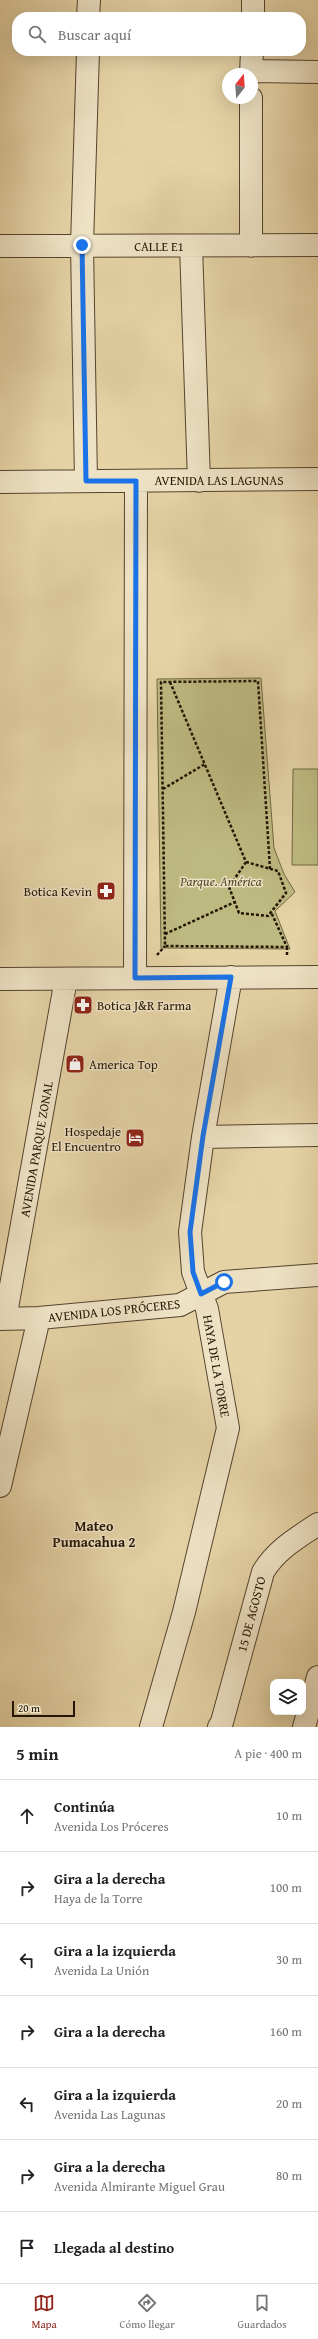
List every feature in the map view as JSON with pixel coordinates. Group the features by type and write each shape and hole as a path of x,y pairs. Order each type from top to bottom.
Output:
{"street":[{"path":"88,12 89,0"},
{"path":"253,0 253,12"},
{"path":"86,481 82,245 88,56"},
{"path":"252,65 318,72"},
{"path":"251,104 251,246"},
{"name":"CALLE E1","path":"0,246 318,245"},
{"path":"191,246 199,481"},
{"name":"AVENIDA LAS LAGUNAS","path":"0,482 318,479"},
{"path":"135,978 136,481"},
{"name":"HAYA DE LA TORRE","path":"151,1727 184,1612 228,1428 208,1309 193,1272 190,1232 203,1136 231,977"},
{"path":"0,980 318,977"},
{"name":"AVENIDA PARQUE ZONAL","path":"3,1319 66,979"},
{"path":"203,1136 318,1136"},
{"name":"AVENIDA LOS PRÓCERES","path":"3,1319 40,1318 180,1305 224,1282 318,1276"},
{"path":"0,1486 40,1318"},
{"name":"15 DE AGOSTO","path":"219,1727 222,1722 263,1572 270,1560 281,1550 318,1524"},
{"path":"304,1727 318,1677"}],"path":[{"path":"270,868 258,681 161,682 165,946 286,947 271,912"},
{"path":"170,682 246,862"},
{"path":"163,789 205,764"},
{"path":"246,862 278,871 286,893 268,916 239,913 230,887 246,862"},
{"path":"165,934 235,902"}],"green space":[{"name":"Parque. América","path":"261,678 274,848 284,874 295,892 275,911 290,949 161,948 157,679"},
{"path":"293,769 318,769 318,865 292,865"}],"place":[{"name":"Botica Kevin","path":"106,891"},
{"name":"Botica J&R Farma","path":"83,1005"},
{"name":"America Top","path":"75,1064"},
{"name":"Hospedaje El Encuentro","path":"135,1138"}],"district":[{"name":"Mateo Pumacahua 2","path":"94,1534"}],"route":[{"path":"82,245 86,481 136,481 134,609 135,978 231,977 203,1136 190,1232 193,1272 201,1294 224,1282"}]}
